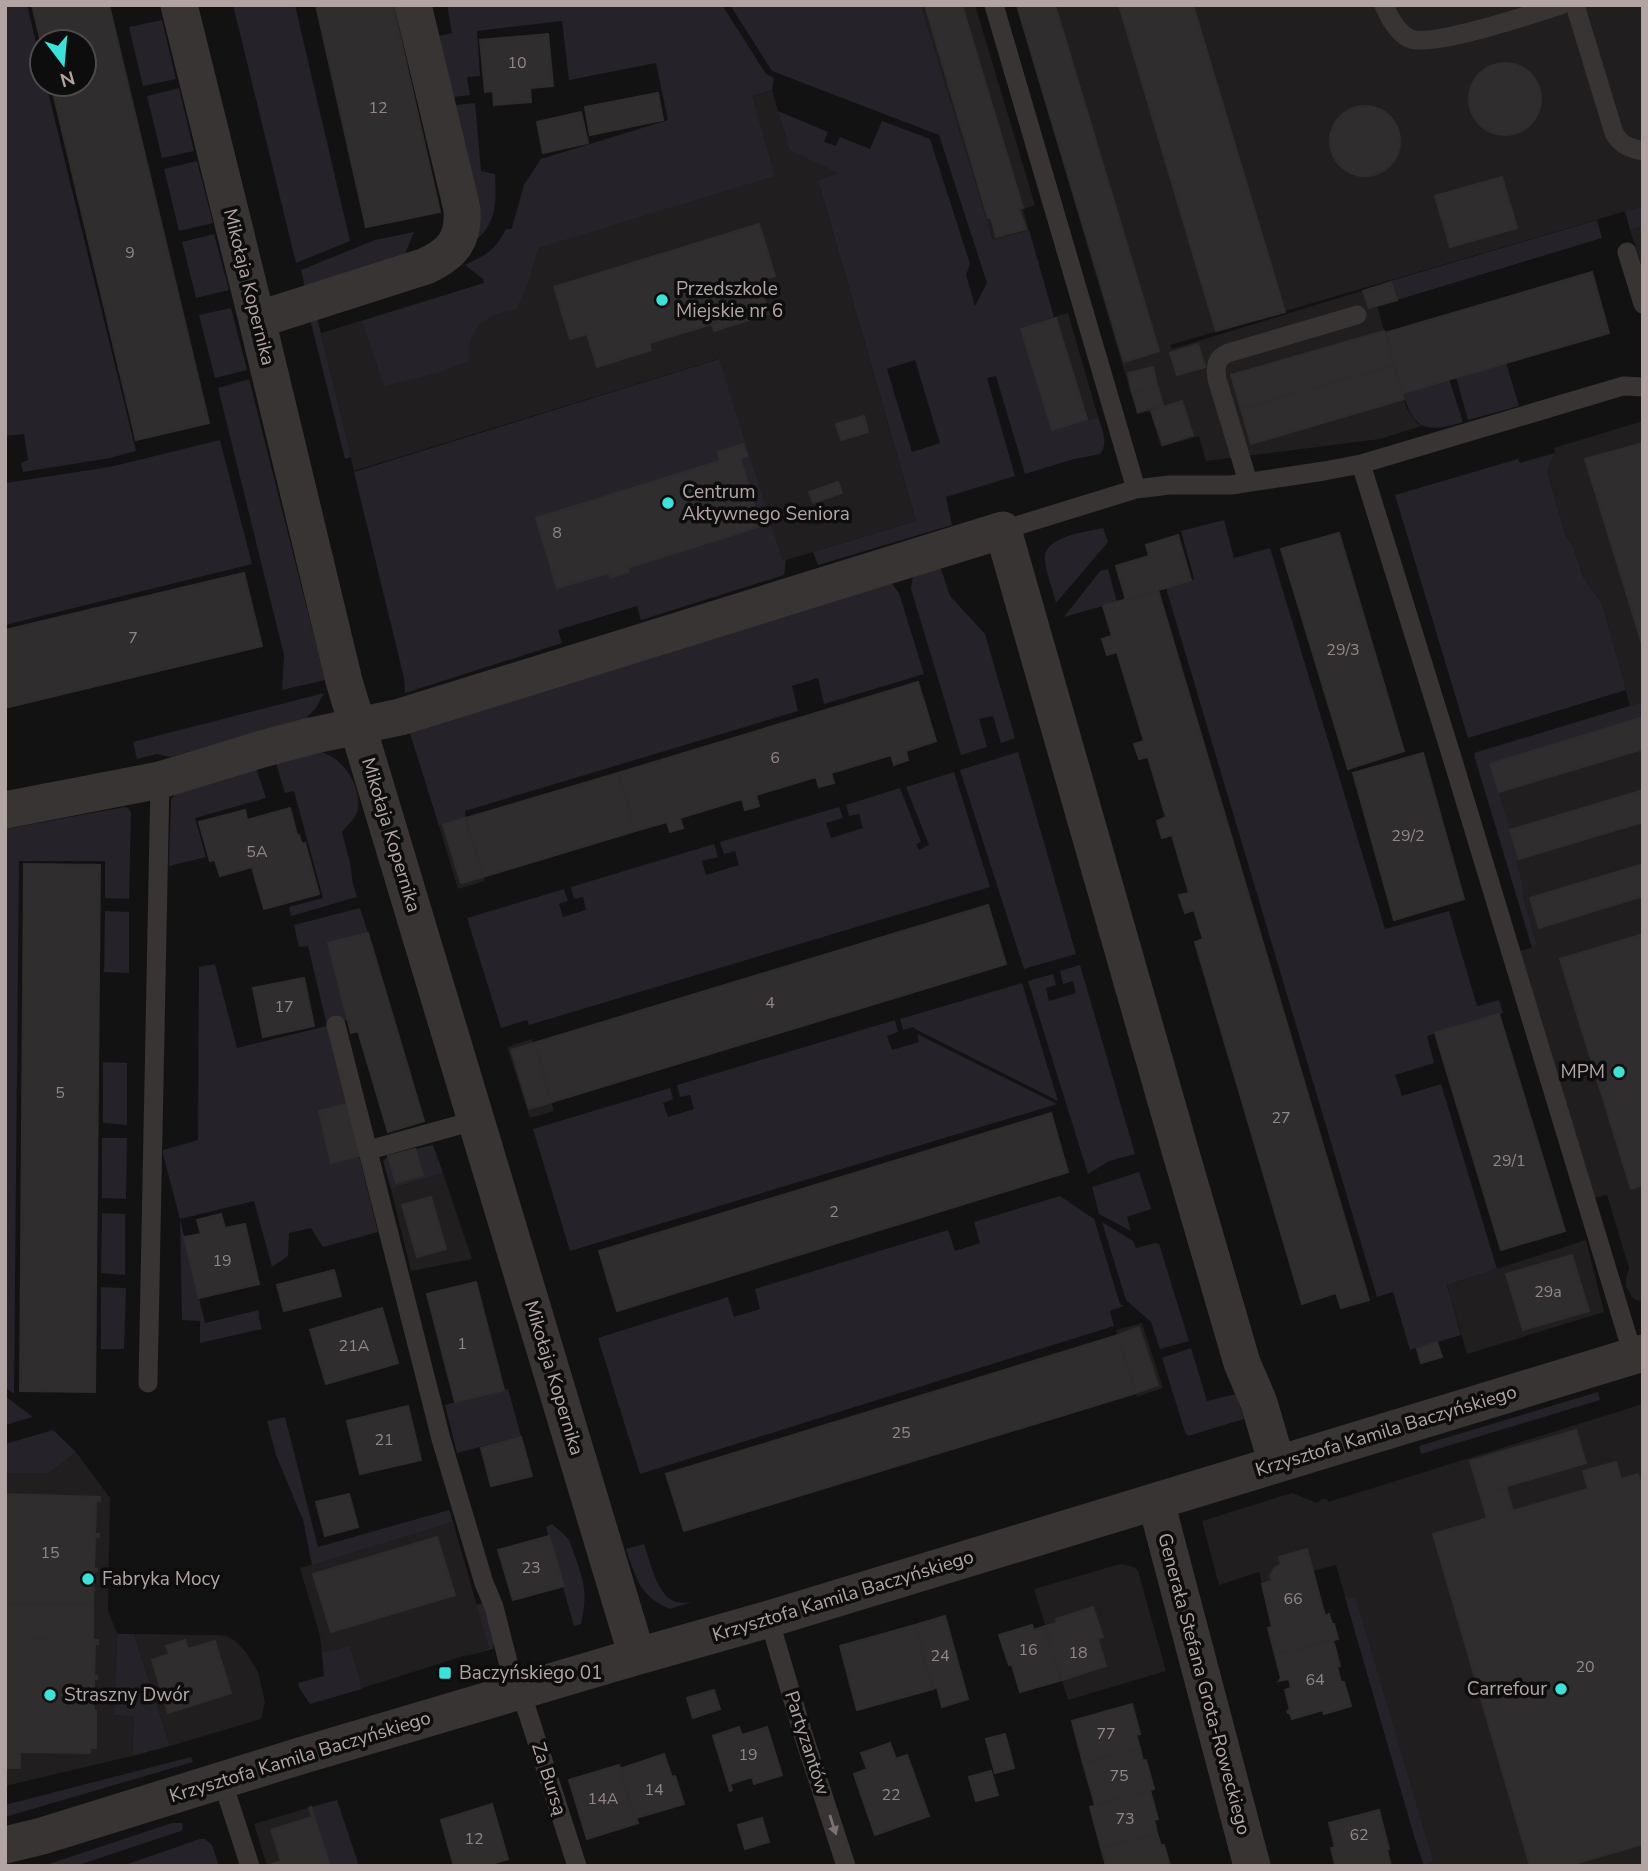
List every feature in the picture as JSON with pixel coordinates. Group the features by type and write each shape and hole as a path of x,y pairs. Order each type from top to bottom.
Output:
{"street":[{"name":"Mikołaja Kopernika","path":"178,5 344,681 637,1656"},
{"path":"257,320 414,271 445,256 458,239 462,225 462,209 413,5"},
{"path":"5,810 160,780 262,749 414,713 1003,530 1187,1176 1242,1363 1259,1403 1277,1464"},
{"name":"Krzysztofa Kamila Baczyńskiego","path":"5,1847 637,1656 769,1619 1638,1354"},
{"name":"Generała Stefana Grota-Roweckiego","path":"1156,1502 1252,1866"}],"lane":[{"path":"994,5 1136,489"},
{"path":"1384,5 1395,25 1409,39 1425,41 1449,37 1560,5"},
{"path":"1575,5 1614,133 1620,142 1643,151"},
{"path":"1627,252 1642,300"},
{"path":"1248,482 1217,379 1218,359 1228,353 1357,315"},
{"path":"1003,530 1136,489 1169,485 1231,485 1360,464 1623,386 1643,387"},
{"path":"1360,464 1638,1354"},
{"path":"148,1383 160,780"},
{"name":"Za Bursą","path":"337,1025 441,1439 484,1583 577,1866"},
{"path":"369,1150 477,1120"},
{"name":"Partyzantów","path":"769,1619 846,1866"},
{"path":"222,1780 250,1866"}],"shaded area":[{"path":"5,5 27,5 32,28 28,28 28,98 49,98 136,451 110,458 23,472 21,463 28,460 24,434 5,436"},
{"path":"233,5 295,5 350,241 296,263"},
{"path":"447,5 722,5 766,74 774,78 772,90 752,96 775,176 538,248 529,281 516,310 496,314 480,325 471,340 470,361 440,372 384,386 362,321 484,283 483,279 465,265 489,252 506,229 512,229 524,185 541,159 668,120 656,63 569,80 562,21 477,31 480,76 467,77 470,95 445,98 430,38 452,33"},
{"path":"730,5 921,5 993,241 1029,230 1054,317 1021,328 1051,430 1098,417 1104,441 1100,454 1025,474 996,376 987,378 1015,476 946,497 952,525 818,565 813,552 916,521 818,180 838,173 789,150 778,111 828,132 824,142 836,146 840,137 870,149 882,121 930,139 970,264 966,275 975,306 987,283 939,135 772,71","holes":["915,360 940,443 912,452 887,369"]},
{"path":"921,5 975,5 1035,205 1023,209 1029,230 993,242"},
{"path":"1016,5 1643,5 1643,206 1170,345 1172,349 1391,282 1397,300 1377,306 1407,409 1422,426 1380,439 1206,461 1199,436 1161,447 1150,411 1137,414"},
{"path":"162,20 176,79 143,86 129,27"},
{"path":"179,88 194,151 162,158 147,96"},
{"path":"772,90 789,150 840,173 818,180 916,521 783,561 718,359 354,471 321,333 497,279 524,185 541,159"},
{"path":"475,103 481,171 495,174 496,192 489,225 477,239 447,106"},
{"path":"197,161 213,223 179,231 164,169"},
{"path":"1643,206 1643,226 1630,230 1625,211"},
{"path":"1597,220 1602,238 1397,300 1390,281"},
{"path":"1643,226 1643,269 1630,230"},
{"path":"414,232 402,261 307,296 301,270 375,240"},
{"path":"214,234 229,290 196,298 182,242"},
{"path":"231,308 247,370 215,378 199,315"},
{"path":"316,313 351,457 345,459 309,315"},
{"path":"1068,313 1098,417 1052,430 1021,327"},
{"path":"719,359 783,561 786,560 784,575 641,620 637,606 558,630 562,643 405,693 404,678 354,472"},
{"path":"1506,363 1519,406 1468,420 1456,377"},
{"path":"249,379 325,680 282,690 284,655 218,388"},
{"path":"1449,379 1463,422 1431,428 1417,422 1403,393"},
{"path":"1643,421 1643,1300 1638,1301 1632,1297 1626,1286 1629,1268 1607,1195 1594,1198 1520,951 1532,947 1474,756 1630,706 1602,603 1583,577 1573,546 1566,536 1547,471 1555,453 1554,448"},
{"path":"220,440 252,564 5,625 5,483 110,467"},
{"path":"1555,453 1547,471 1566,536 1573,546 1583,577 1602,603 1626,690 1468,738 1395,495 1518,459 1520,463"},
{"path":"1224,520 1234,558 1270,548 1385,929 1449,911 1477,1006 1499,1000 1503,1013 1427,1036 1434,1063 1395,1075 1402,1096 1441,1084 1497,1269 1447,1285 1461,1335 1410,1350 1393,1292 1377,1297 1166,588 1194,579 1181,531"},
{"path":"1103,528 1108,542 1056,603 1045,560 1046,552 1058,540"},
{"path":"941,569 950,596 985,634 1015,738 1001,743 993,716 979,719 987,747 961,755 911,589 913,575"},
{"path":"1108,569 1117,602 1064,617 1100,571"},
{"path":"890,581 899,593 924,674 824,704 818,678 792,686 798,711 465,811 466,818 439,826 409,730"},
{"path":"324,693 316,708 304,720 170,757 157,754 137,759 133,742"},
{"path":"1643,702 1643,717 1490,764 1519,859 1516,861 1523,886 1522,894 1537,946 1532,948 1474,753"},
{"path":"320,752 343,766 357,791 357,813 342,832 357,897 291,916 289,907 323,898 294,791 285,793 276,763"},
{"path":"1018,752 1076,954 1024,969 960,770"},
{"path":"256,768 266,798 195,818 206,857 169,866 171,799 175,794"},
{"path":"954,772 990,887 529,1025 527,1020 501,1028 467,918 564,889 568,901 559,904 563,917 586,910 583,897 574,899 571,887 714,844 718,857 702,861 706,875 739,865 735,851 724,854 720,842 839,807 843,818 826,823 831,838 863,828 859,814 849,816 846,805 900,788 921,842 916,844 919,850 929,845 906,787"},
{"path":"125,807 131,812 129,899 105,898 105,861 19,861 14,1394 5,1387 5,829"},
{"path":"466,818 485,881 458,889 439,826"},
{"path":"360,908 368,933 328,943 348,1020 328,1026 347,1104 319,1111 331,1162 359,1156 378,1232 323,1247 311,1228 289,1233 288,1256 272,1267 254,1201 180,1219 163,1150 198,1140 199,967 215,964 237,1048 327,1026 308,946 299,947 294,925"},
{"path":"105,911 129,912 129,973 104,972"},
{"path":"1080,965 1135,1154 1109,1161 1088,1174 1028,981 1053,974 1056,985 1046,988 1049,1001 1076,993 1073,981 1063,984 1060,971"},
{"path":"1022,983 1058,1101 914,1027 903,1030 900,1019"},
{"path":"895,1020 898,1032 887,1036 892,1050 919,1042 917,1034 1057,1104 570,1251 533,1129 670,1088 673,1099 663,1103 668,1117 694,1109 690,1095 680,1097 677,1085"},
{"path":"532,1039 554,1111 530,1118 507,1047"},
{"path":"103,1062 127,1063 127,1125 103,1123"},
{"path":"102,1138 127,1138 126,1199 102,1198"},
{"path":"433,1145 443,1173 391,1189 383,1161 388,1156 396,1183 422,1175 415,1149"},
{"path":"1139,1172 1151,1209 1127,1217 1131,1231 1099,1214 1092,1187"},
{"path":"443,1173 472,1259 411,1271 391,1189"},
{"path":"1060,1196 1094,1219 1120,1304 1124,1306 1110,1311 1114,1326 640,1474 598,1338 728,1297 734,1317 760,1309 755,1289 948,1230 955,1251 980,1243 974,1222"},
{"path":"102,1213 125,1214 125,1275 101,1273"},
{"path":"180,1219 205,1323 259,1310 262,1329 200,1343 200,1321 182,1320"},
{"path":"1102,1222 1133,1241 1136,1248 1159,1244 1189,1341 1160,1349 1151,1322 1126,1300"},
{"path":"1586,1240 1604,1312 1467,1354 1447,1285"},
{"path":"101,1287 126,1288 124,1349 101,1349"},
{"path":"1142,1323 1163,1388 1137,1397 1116,1330"},
{"path":"1191,1348 1207,1401 1236,1394 1244,1419 1188,1436 1185,1432 1162,1358"},
{"path":"508,1389 521,1436 457,1453 445,1405"},
{"path":"1598,1392 1600,1400 1421,1454 1419,1446"},
{"path":"5,1396 33,1417 5,1425"},
{"path":"1643,1404 1643,1866 1424,1866 1336,1565 1262,1584 1259,1572 1219,1585 1202,1521 1292,1493 1317,1503 1322,1499 1327,1499 1328,1502"},
{"path":"285,1417 318,1547 449,1510 453,1522 312,1565 303,1520 276,1455 267,1421"},
{"path":"53,1430 76,1452 49,1473 5,1473 5,1444"},
{"path":"76,1452 110,1498 108,1610 117,1634 114,1715 134,1717 132,1756 5,1786 5,1473 49,1473"},
{"path":"453,1522 489,1648 331,1698 324,1674 320,1636 300,1568"},
{"path":"552,1524 569,1540 582,1579 583,1613 581,1624 574,1626 546,1527"},
{"path":"644,1544 655,1577 664,1593 676,1602 692,1602 670,1609 652,1599 640,1585 626,1549"},
{"path":"1120,1564 1134,1567 1138,1571 1166,1671 1068,1700 1034,1589"},
{"path":"1345,1597 1356,1599 1433,1861 1424,1865 1415,1839"},
{"path":"483,1603 494,1637 493,1649 462,1657 489,1648 476,1605"},
{"path":"117,1634 134,1634 170,1746 132,1756 134,1717 114,1715"},
{"path":"134,1634 215,1635 234,1640 246,1652 258,1672 265,1702 261,1719 170,1746"},
{"path":"350,1646 362,1689 310,1704 298,1683 324,1676 322,1653"},
{"path":"191,1757 193,1762 5,1817 5,1805"},
{"path":"337,1800 359,1866 330,1866 311,1807"},
{"path":"311,1807 330,1866 267,1866 254,1824"},
{"path":"172,1823 182,1823 183,1828 181,1831 76,1866 43,1866"},
{"path":"205,1839 212,1845 219,1866 122,1866"}],"building":[{"path":"32,5 109,5 209,423 136,440 54,98 98,98 98,28 38,28"},
{"path":"316,5 393,5 440,212 366,227"},
{"path":"925,5 962,5 1023,208 1019,209 1026,229 996,237"},
{"path":"1017,5 1055,5 1159,351 1124,362"},
{"path":"1119,5 1193,5 1285,312 1216,331"},
{"path":"548,34 553,86 530,88 531,102 494,105 493,91 485,92 480,40"},
{"path":"1505,63 1525,69 1535,79 1541,99 1535,119 1525,129 1505,135 1485,129 1475,119 1469,99 1475,79 1485,69"},
{"path":"658,93 663,120 590,135 585,107"},
{"path":"1372,106 1385,112 1394,121 1398,127 1398,155 1390,166 1379,174 1358,176 1340,166 1332,155 1330,134 1340,116 1351,108"},
{"path":"581,112 588,143 543,153 537,122"},
{"path":"1502,177 1517,228 1450,247 1435,196"},
{"name":"Przedszkole Miejskie nr 6","path":"759,224 775,276 759,281 769,314 714,331 712,324 649,343 651,350 597,367 587,334 570,339 554,287"},
{"path":"1592,272 1609,333 1403,393 1385,333"},
{"path":"1391,282 1397,300 1369,308 1363,291"},
{"path":"1056,318 1087,419 1052,430 1021,329"},
{"path":"1384,331 1394,365 1241,409 1231,375"},
{"path":"1198,344 1205,367 1177,375 1170,353"},
{"path":"1394,365 1404,399 1251,444 1241,409"},
{"path":"1153,367 1157,386 1132,392 1128,373"},
{"path":"1158,387 1163,405 1138,412 1133,394"},
{"path":"1182,401 1193,435 1163,445 1151,411"},
{"path":"864,416 868,432 841,440 836,424"},
{"path":"1643,443 1643,647 1585,459"},
{"name":"Centrum Aktywnego Seniora","path":"743,444 747,456 740,458 761,526 627,568 629,572 610,578 609,573 557,588 536,518 720,461 718,452"},
{"path":"838,482 842,493 813,503 809,492"},
{"path":"1339,533 1404,751 1348,769 1281,549"},
{"path":"1178,535 1191,580 1126,600 1116,566 1149,556 1146,545"},
{"path":"244,573 262,646 5,708 5,630"},
{"path":"1158,590 1369,1300 1341,1308 1336,1293 1302,1304 1195,942 1203,939 1194,910 1185,913 1179,895 1189,893 1172,835 1162,838 1157,821 1166,817 1148,757 1139,759 1134,744 1144,741 1117,652 1107,655 1102,639 1112,636 1103,606"},
{"path":"918,682 936,741 906,751 908,760 894,765 891,755 831,773 834,783 819,787 816,777 756,795 759,806 745,810 742,799 680,818 683,828 670,832 667,822 635,831 618,773"},
{"path":"1643,717 1643,749 1499,792 1490,764"},
{"path":"1423,753 1464,899 1394,920 1353,773"},
{"path":"618,773 635,831 483,877 466,818"},
{"path":"1643,790 1643,822 1519,859 1510,830"},
{"path":"290,808 297,835 302,844 305,843 319,894 264,909 252,867 220,876 215,860 210,861 199,822 245,810 247,820"},
{"path":"466,818 483,877 461,883 443,825"},
{"path":"24,864 100,865 95,1392 20,1391"},
{"path":"1643,864 1643,896 1539,928 1530,898"},
{"path":"988,905 1006,964 552,1102 534,1043"},
{"path":"368,933 424,1121 388,1132 358,1031 351,1033 328,943"},
{"name":"MPM","path":"1643,934 1643,1185 1631,1189 1560,959"},
{"path":"304,978 314,1026 263,1037 253,988"},
{"path":"1499,1014 1565,1231 1501,1250 1435,1033"},
{"path":"534,1043 552,1102 529,1109 511,1050"},
{"path":"347,1104 359,1156 331,1163 319,1111"},
{"path":"1051,1113 1068,1172 617,1311 599,1251"},
{"path":"415,1149 423,1175 396,1183 388,1156"},
{"path":"431,1197 446,1249 417,1257 402,1205"},
{"path":"221,1214 225,1228 245,1224 259,1284 199,1298 184,1237 201,1234 197,1220"},
{"path":"1572,1255 1589,1311 1523,1330 1506,1274"},
{"path":"334,1270 341,1296 284,1311 277,1285"},
{"path":"476,1282 504,1390 455,1402 427,1294"},
{"path":"382,1308 398,1363 326,1384 310,1330"},
{"path":"1139,1327 1158,1385 1136,1393 1118,1335"},
{"path":"1118,1335 1136,1393 684,1531 666,1474"},
{"path":"1437,1342 1442,1357 1421,1363 1417,1349"},
{"path":"408,1406 421,1460 360,1474 347,1421"},
{"path":"1576,1430 1586,1463 1480,1494 1470,1461"},
{"path":"521,1437 532,1476 491,1486 481,1448"},
{"name":"Carrefour","path":"1616,1462 1621,1479 1638,1474 1643,1491 1643,1844 1567,1866 1530,1866 1433,1534 1588,1489 1583,1471"},
{"path":"1506,1487 1513,1511 1487,1518 1480,1494"},
{"path":"5,1494 100,1497 100,1501 96,1501 95,1534 99,1534 99,1537 95,1538 94,1569 97,1571 94,1571 93,1605 5,1604"},
{"path":"349,1494 358,1527 325,1536 316,1502"},
{"path":"549,1536 564,1586 513,1600 498,1550"},
{"path":"437,1537 455,1595 331,1632 313,1574"},
{"path":"1307,1549 1325,1616 1329,1614 1338,1639 1275,1655 1262,1584 1272,1581 1270,1576 1275,1567 1281,1565 1279,1557"},
{"path":"5,1604 93,1605 93,1640 5,1639"},
{"path":"1093,1607 1103,1637 1098,1639 1106,1666 1062,1680 1045,1626 1057,1623 1056,1619"},
{"path":"945,1616 968,1699 942,1707 937,1687 933,1689 915,1625"},
{"path":"915,1625 933,1689 857,1710 840,1646"},
{"path":"1032,1625 1034,1630 1045,1626 1062,1680 1020,1692 999,1635"},
{"name":"Straszny Dwór","path":"5,1639 98,1640 98,1644 95,1644 94,1676 97,1676 97,1679 94,1679 96,1748 90,1748 90,1753 20,1752 20,1768 5,1768"},
{"path":"185,1640 188,1649 215,1641 231,1693 168,1713 152,1660 169,1654 166,1646"},
{"path":"1333,1640 1341,1682 1344,1682 1351,1706 1324,1714 1323,1710 1292,1719 1287,1711 1290,1710 1285,1690 1291,1688 1289,1679 1279,1681 1281,1678 1275,1655"},
{"path":"714,1690 720,1709 693,1718 687,1698"},
{"path":"1132,1704 1140,1734 1136,1735 1140,1748 1083,1763 1072,1721"},
{"path":"739,1727 742,1735 767,1727 782,1775 754,1784 752,1777 730,1784 730,1791 713,1736"},
{"path":"1005,1734 1014,1768 995,1773 986,1739"},
{"path":"890,1743 896,1759 907,1755 929,1816 875,1835 854,1774 867,1769 861,1753"},
{"path":"1140,1748 1154,1789 1095,1805 1083,1763"},
{"path":"664,1754 684,1804 636,1818 620,1769"},
{"path":"619,1765 638,1823 587,1839 569,1780"},
{"path":"991,1771 998,1795 976,1801 969,1777"},
{"path":"1150,1790 1158,1819 1154,1820 1157,1833 1101,1848 1090,1807"},
{"path":"492,1804 508,1859 495,1863 496,1866 454,1866 441,1820"},
{"path":"311,1807 330,1866 267,1866 281,1861 271,1830 312,1817"},
{"path":"1379,1810 1391,1866 1335,1864 1331,1848 1335,1847 1329,1823"},
{"path":"762,1818 769,1842 745,1849 738,1825"},
{"path":"1157,1833 1161,1846 1164,1845 1170,1866 1106,1866 1101,1848"}],"place":[{"name":"Przedszkole Miejskie nr 6","path":"662,300"},
{"name":"Centrum Aktywnego Seniora","path":"668,503"},
{"name":"MPM","path":"1619,1072"},
{"name":"Fabryka Mocy","path":"88,1579"},
{"name":"Baczyńskiego 01","path":"445,1673"},
{"name":"Carrefour","path":"1561,1689"},
{"name":"Straszny Dwór","path":"50,1695"}]}
